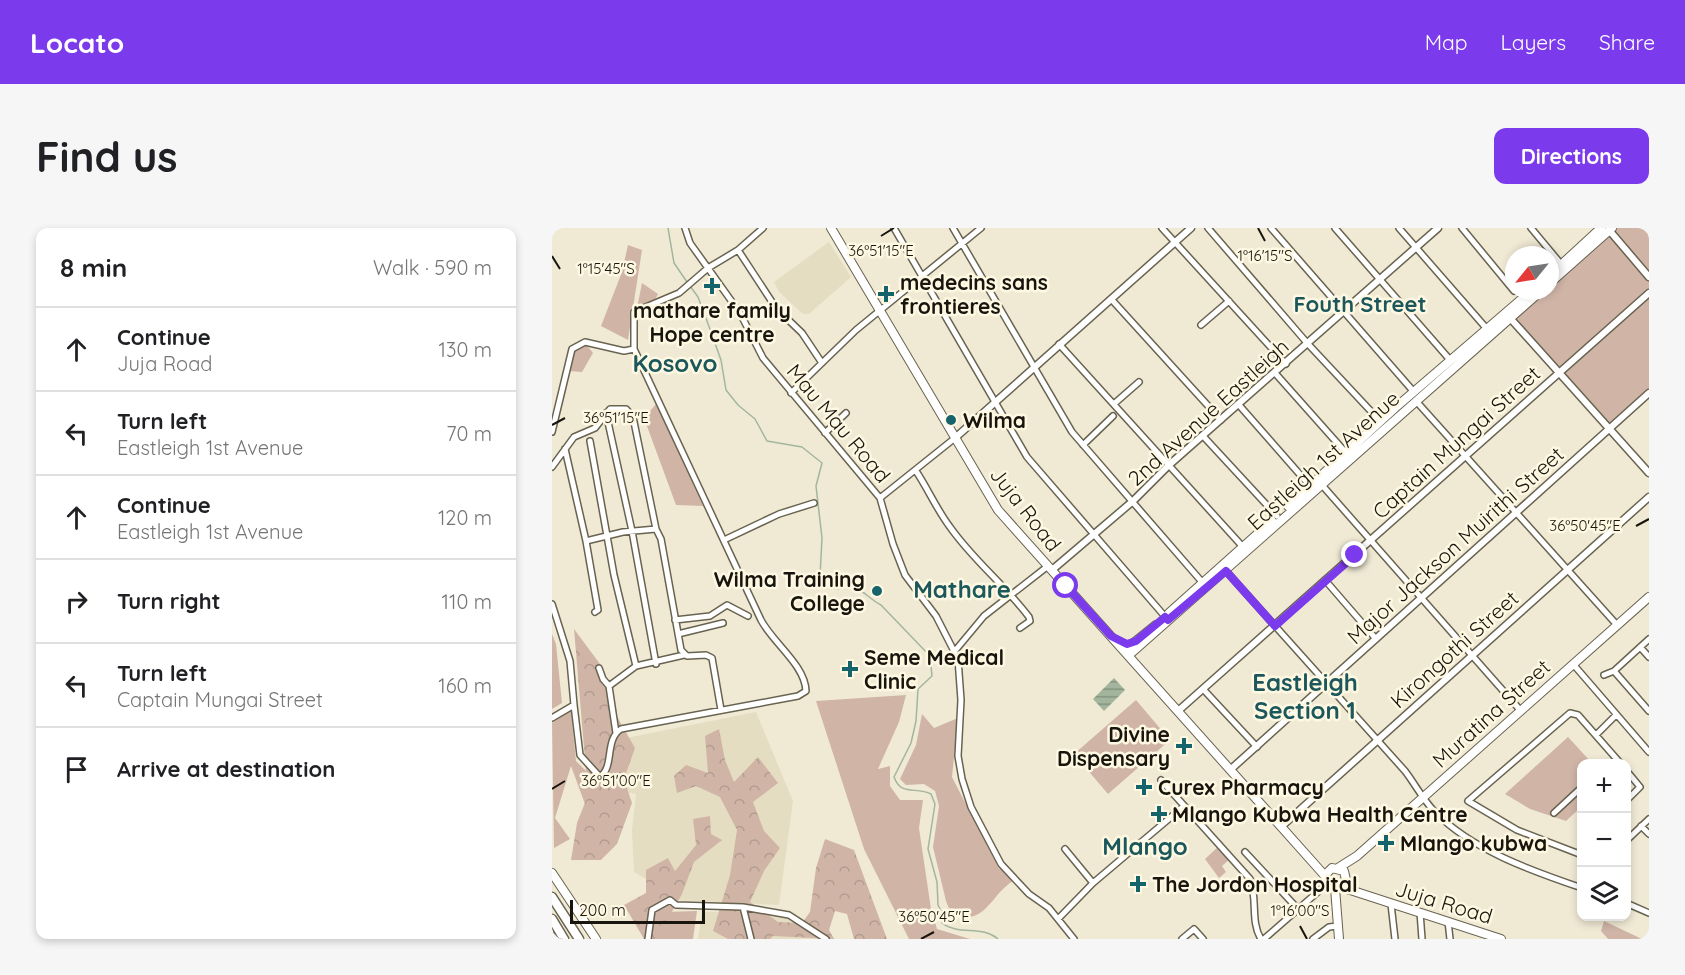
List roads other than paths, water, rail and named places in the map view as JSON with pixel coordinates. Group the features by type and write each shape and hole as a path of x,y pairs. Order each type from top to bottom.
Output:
{"highway":[{"path":"552,897 579,939"},
{"path":"552,919 564,939"}],"main road":[{"name":"Juja Road","path":"831,228 998,510 1311,860 1336,878 1376,900 1477,929 1501,939"},
{"path":"1559,267 1607,229"},
{"path":"1559,274 1607,229"},
{"name":"Eastleigh 1st Avenue","path":"1127,653 1321,484 1451,361 1521,300"},
{"name":"Eastleigh 1st Avenue","path":"1166,619 1202,582 1224,569 1243,547 1381,422 1531,300"},
{"name":"Muratina Street","path":"1336,878 1357,856 1649,597"},
{"path":"1111,636 1123,643 1138,643 1137,666"},
{"path":"552,873 596,939"},
{"path":"1336,878 1339,939"}],"street":[{"name":"Mau Mau Road","path":"685,228 690,243 740,313 760,353 880,498 893,544 905,575 936,616 954,652 961,682 958,756 962,779 971,807 992,850 1005,869 1059,919 1074,939"},
{"path":"552,604 570,661 580,755 600,777 605,773 612,739 621,729 798,696 806,691 806,682 801,673 768,633 634,349 634,312 679,293 708,268 738,250 764,228"},
{"path":"894,228 920,277 1036,469 1166,619"},
{"path":"953,228 1072,432 1202,582"},
{"path":"791,393 879,310 981,228"},
{"path":"1162,228 1286,364"},
{"path":"880,498 955,438 1191,228"},
{"path":"1208,228 1308,344 1381,422"},
{"path":"1271,228 1345,311 1466,457 1617,625"},
{"path":"1335,228 1451,361"},
{"path":"1399,228 1487,329"},
{"name":"2nd Avenue Eastleigh","path":"1050,568 1094,535 1133,501 1169,465 1438,228"},
{"path":"1462,228 1505,280"},
{"path":"1531,228 1562,264"},
{"path":"1607,229 1649,277"},
{"path":"738,250 776,308 802,333 822,363"},
{"name":"Captain Mungai Street","path":"1178,711 1649,293"},
{"path":"1112,300 1221,420"},
{"path":"1201,325 1229,301"},
{"path":"1510,318 1649,473"},
{"path":"552,432 572,349 585,342 624,351 634,349"},
{"path":"1059,344 1115,403 1243,547"},
{"path":"1275,373 1347,454"},
{"path":"1115,403 1139,381"},
{"name":"Major Jackson Muirithi Street","path":"1230,770 1649,393"},
{"path":"1239,405 1310,486"},
{"path":"552,467 576,435 596,426 606,413 613,408 621,407 629,411 633,417 656,529 661,539 675,620 684,655"},
{"path":"606,413 632,531 656,663"},
{"path":"825,433 846,413"},
{"path":"1083,446 1113,416"},
{"path":"1203,436 1277,516"},
{"path":"590,441 614,576 636,666"},
{"path":"566,449 586,541 598,610 595,612"},
{"path":"916,471 949,526 988,572 1011,593 1030,620 1020,628"},
{"path":"1321,484 1521,711"},
{"name":"Kirongothi Street","path":"1282,826 1567,568 1649,497"},
{"path":"724,540 786,511 814,503"},
{"path":"586,541 608,535 656,529"},
{"path":"954,652 977,623 1011,593 1050,568"},
{"path":"1224,569 1378,741 1444,820 1471,839 1499,854 1577,886"},
{"path":"1325,580 1376,639"},
{"path":"675,620 710,616 727,605 748,616"},
{"path":"678,634 723,623"},
{"path":"1604,675 1614,671 1649,639"},
{"path":"1640,647 1649,657"},
{"path":"609,686 636,666 684,655 708,655 712,658 721,710"},
{"path":"1573,664 1648,750"},
{"path":"599,668 602,678 609,686 616,733"},
{"path":"1614,671 1649,711"},
{"path":"1203,689 1257,747"},
{"path":"552,718 574,705"},
{"path":"1577,853 1517,830 1468,801 1568,714 1576,713 1617,759"},
{"path":"1596,735 1616,715"},
{"path":"1631,776 1640,787 1631,796"},
{"path":"1161,780 1250,879 1253,887 1255,924 1264,939"},
{"path":"1554,813 1577,791"},
{"path":"1059,919 1093,883 1184,806"},
{"path":"1631,836 1649,819"},
{"path":"1641,826 1649,834"},
{"path":"1065,849 1093,883"},
{"path":"1245,852 1298,909"},
{"name":"Muratina Street","path":"1264,939 1336,878"},
{"path":"648,939 652,910 657,904 670,900 676,905 743,907 789,915 826,939"},
{"path":"1390,904 1395,939"},
{"path":"1631,905 1649,913"},
{"path":"743,907 752,939"},
{"path":"1420,912 1422,939"},
{"path":"1448,921 1450,939"},
{"path":"1313,939 1329,927 1338,926"},
{"path":"1182,939 1194,928 1203,939"},
{"path":"1477,929 1478,939"}],"waterway":[{"path":"668,228 674,263 687,282"},
{"path":"690,286 698,297 721,360 726,390 738,405 755,419 767,441 802,447 822,463 816,486 822,538 820,576 825,585 838,589 843,584 859,589 881,605 930,656 932,676 918,689 916,721 911,743 894,777 897,783 905,789 931,794 935,804 928,849 937,882 938,905 943,915 942,923 956,929 985,932 998,939"}],"place":[{"name":"mathare family Hope centre","path":"712,286"},
{"name":"medecins sans frontieres","path":"886,294"},
{"name":"Wilma","path":"951,420"},
{"name":"Wilma Training College","path":"877,591"},
{"name":"Seme Medical Clinic","path":"850,669"},
{"name":"Divine Dispensary","path":"1184,746"},
{"name":"Curex Pharmacy","path":"1144,787"},
{"name":"Mlango Kubwa Health Centre","path":"1159,814"},
{"name":"Mlango kubwa","path":"1386,843"},
{"name":"The Jordon Hospital","path":"1138,884"}],"district":[{"name":"Fouth Street","path":"1360,304"},
{"name":"Kosovo","path":"675,363"},
{"name":"Mathare","path":"962,589"},
{"name":"Eastleigh Section 1","path":"1305,696"},
{"name":"Mlango","path":"1145,846"}]}
